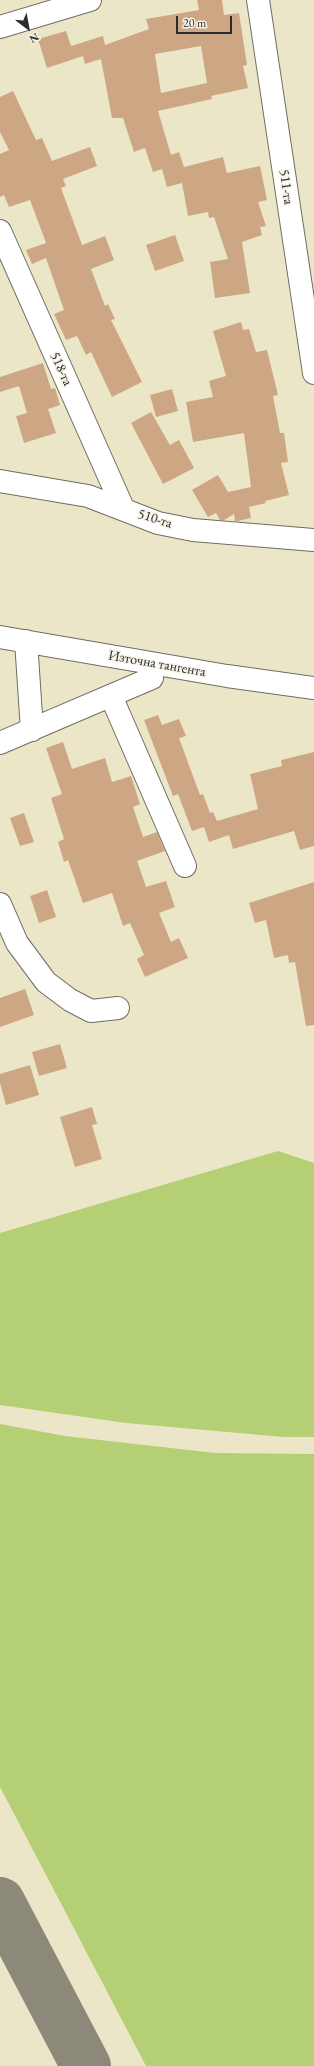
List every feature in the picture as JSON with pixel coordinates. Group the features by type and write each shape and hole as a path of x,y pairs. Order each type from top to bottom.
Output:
{"street":[{"path":"0,27 90,0"},
{"name":"511-та","path":"258,0 306,277 314,373"},
{"name":"518-та","path":"0,231 123,508"},
{"name":"510-та","path":"0,481 88,496 158,522 193,530 314,540"},
{"name":"Източна тангента","path":"0,637 226,676 314,688"},
{"path":"26,641 32,730"},
{"path":"0,743 152,678"},
{"path":"111,696 185,866"},
{"path":"0,904 17,943 46,982 70,1000 91,1011 118,1008"}],"green space":[{"path":"278,1151 314,1163 314,1437 284,1437 126,1423 0,1405 0,1233"},
{"path":"0,1424 65,1436 215,1453 314,1454 314,2066 146,2066 0,1787"}],"building":[{"path":"197,0 222,0 224,15 239,13 247,65 243,66 248,88 211,96 212,99 158,111 171,155 179,152 184,167 223,157 227,173 260,166 267,200 258,202 266,226 260,227 262,235 242,242 250,293 215,298 210,262 228,259 214,217 209,218 208,212 188,216 182,183 167,187 162,169 153,172 145,148 134,152 123,118 112,118 101,59 85,64 83,56 47,68 38,39 66,31 71,46 103,36 105,45 149,29 146,19 199,10","holes":["201,46 207,83 161,93 155,54"]},
{"path":"13,91 36,140 42,138 52,161 90,147 97,166 63,179 66,186 61,188 82,245 105,236 114,260 91,269 105,306 108,304 115,319 111,320 142,382 112,397 91,352 86,355 77,336 66,340 54,314 64,310 46,258 32,264 26,250 46,243 30,200 9,207 4,195 0,197 0,154 9,150 0,132 0,97"},
{"path":"175,235 184,261 155,271 146,245"},
{"path":"241,322 243,330 249,329 256,352 267,350 278,395 273,396 280,433 284,433 288,462 281,463 289,495 249,507 251,518 235,521 234,514 224,520 220,520 216,513 208,517 192,490 218,475 228,492 251,487 244,433 193,442 186,402 213,397 209,381 226,376 213,331"},
{"path":"43,363 51,389 55,388 60,405 48,409 56,433 24,443 16,416 27,413 19,386 0,392 0,377"},
{"path":"172,389 178,411 156,417 150,395"},
{"path":"151,412 170,445 179,440 194,468 163,484 131,423"},
{"path":"158,715 162,725 179,719 186,736 179,738 200,795 203,794 210,813 213,812 217,821 258,809 250,774 282,766 281,760 314,752 314,846 300,850 294,831 233,849 229,835 209,842 204,827 192,831 178,794 173,796 144,720"},
{"path":"63,742 72,769 105,758 112,782 131,776 140,804 133,807 143,837 157,832 165,851 137,861 146,887 166,881 175,907 159,913 171,942 179,938 188,958 145,977 137,959 144,955 130,923 123,926 112,893 83,903 68,860 64,862 58,842 64,839 51,798 62,794 46,748"},
{"path":"24,813 34,842 20,846 10,818"},
{"path":"314,882 314,1025 306,1026 295,962 289,963 288,955 274,958 266,920 255,923 249,903"},
{"path":"47,890 56,917 39,923 30,896"},
{"path":"25,989 34,1015 0,1027 0,998"},
{"path":"60,1044 67,1068 39,1076 32,1052"},
{"path":"30,1065 39,1095 6,1105 0,1083 0,1074"},
{"path":"92,1107 97,1124 92,1125 102,1159 75,1167 60,1117"}],"taxiway":[{"path":"0,1902 86,2066"}]}
